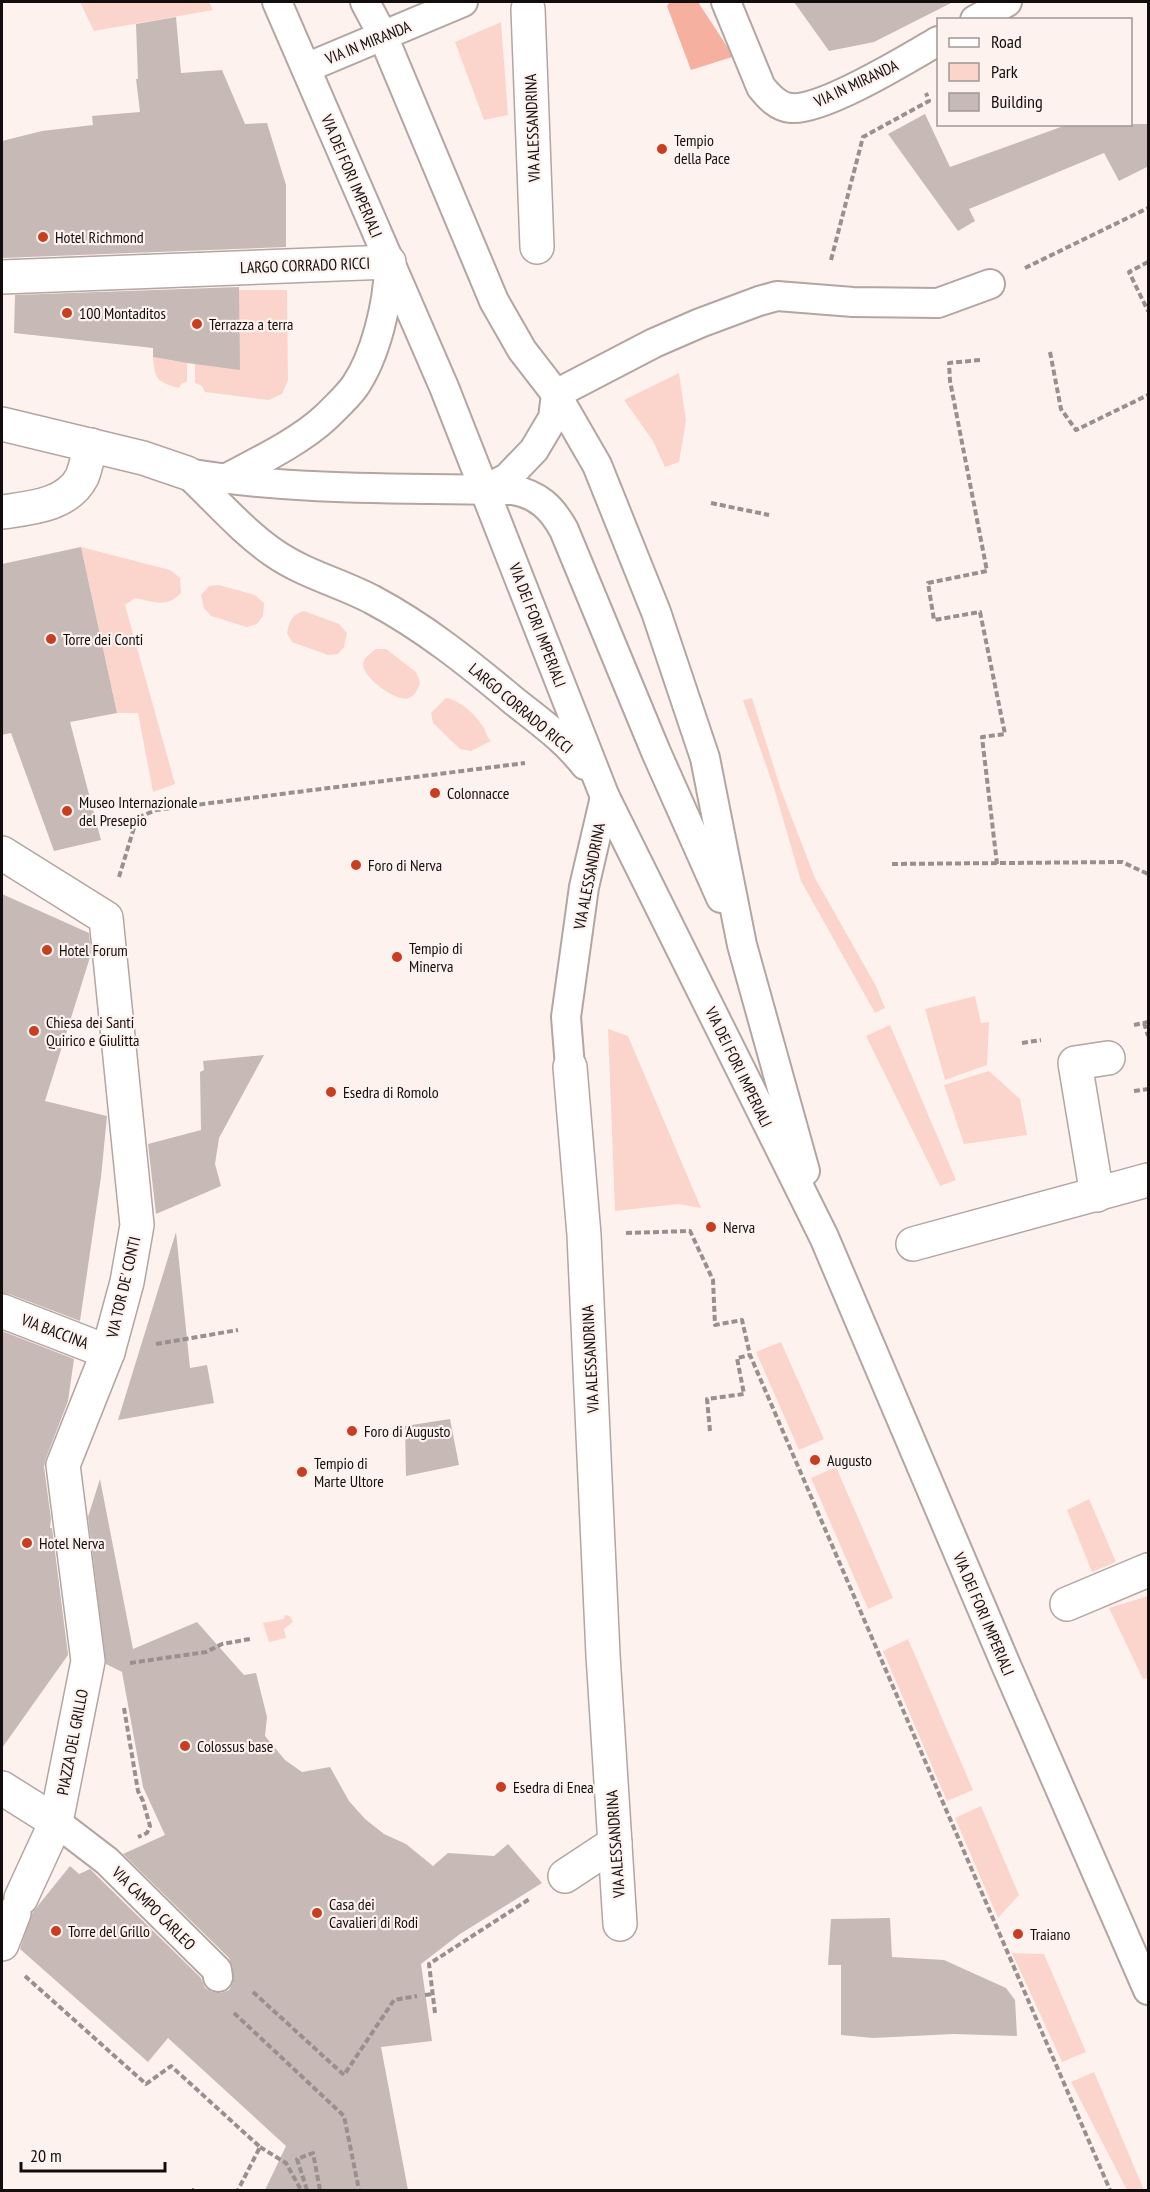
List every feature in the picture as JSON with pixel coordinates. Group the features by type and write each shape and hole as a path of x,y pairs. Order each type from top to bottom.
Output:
{"street":[{"name":"VIA ALESSANDRINA","path":"528,9 537,247"},
{"name":"LARGO CORRADO RICCI","path":"2,277 389,262"},
{"name":"LARGO CORRADO RICCI","path":"2,424 91,445 187,472"},
{"path":"2,512 43,504 66,495 78,484 91,445"},
{"path":"2,853 106,918"},
{"name":"VIA TOR DE' CONTI","path":"88,1661 63,1465 108,1352 127,1282 137,1225 106,918"},
{"path":"1097,1195 1076,1064 1108,1058"},
{"name":"VIA ALESSANDRINA","path":"570,1067 584,1235 603,1643 620,1924"},
{"path":"913,1244 1149,1180"},
{"name":"VIA BACCINA","path":"2,1311 108,1352"},
{"path":"1068,1604 1149,1570"},
{"name":"PIAZZA DEL GRILLO","path":"10,1957 17,1905 56,1822 88,1661"},
{"name":"PIAZZA DEL GRILLO","path":"2,1788 56,1822"},
{"path":"565,1876 615,1843"}],"lane":[{"name":"VIA DEI FORI IMPERIALI","path":"277,2 444,387 605,797 824,1237 1006,1665 1149,1990"},
{"name":"VIA DEI FORI IMPERIALI","path":"365,2 382,36 494,301 522,350 555,394 597,465 656,612 705,758 742,945 824,1237"},
{"name":"VIA IN MIRANDA","path":"306,68 463,2"},
{"name":"VIA IN MIRANDA","path":"726,2 761,87 778,104 793,108 807,106 841,93 937,42"},
{"path":"978,18 1006,2"},
{"name":"LARGO CORRADO RICCI","path":"225,479 269,455 326,418 355,386 374,347 384,311 389,262"},
{"path":"484,490 507,478 534,450 553,418 555,394 654,343 700,323 777,296 865,303 938,303 990,284"},
{"name":"LARGO CORRADO RICCI","path":"187,472 225,479 393,490 526,492 538,498 557,518 656,752 742,945"},
{"name":"LARGO CORRADO RICCI","path":"187,472 259,542 276,555 380,603 415,624 479,672 569,745 585,764 605,797"},
{"name":"VIA ALESSANDRINA","path":"570,1067 566,1017 584,887 605,797"},
{"name":"VIA CAMPO CARLEO","path":"56,1822 107,1861 220,1971"}],"path":[{"path":"822,299 863,137 916,109"},
{"path":"1040,261 1149,208"},
{"path":"1149,262 1129,272 1149,310"},
{"path":"1050,351 1061,409 1076,430 1149,395"},
{"path":"980,360 949,363 950,381 987,571 928,584 934,620 980,612 1005,734 982,737 997,864"},
{"path":"711,503 769,515"},
{"path":"106,918 137,818 156,810 533,762"},
{"path":"892,864 1122,862 1149,874"},
{"path":"1144,1023 1149,1036"},
{"path":"584,1235 690,1231 713,1280 715,1325 742,1320 750,1355 1110,2190"},
{"path":"156,1344 238,1330"},
{"path":"710,1431 707,1399 744,1394 737,1358 750,1355"},
{"path":"135,1662 206,1652 222,1644 250,1639"},
{"path":"123,1706 138,1791 150,1826 147,1833 129,1841"},
{"path":"435,2013 429,1964 565,1876"},
{"path":"10,1957 146,2084 171,2066 260,2147 286,2163 301,2190"},
{"path":"220,1971 344,2075 394,2000 417,1996"},
{"path":"220,1971 234,2012 344,2116 359,2190"},
{"path":"425,1995 432,1994"},
{"path":"238,2190 260,2147"},
{"path":"307,2190 297,2159 313,2153 321,2190"}],"green space":[{"path":"80,2 209,2 213,10 94,31"},
{"path":"501,22 508,115 484,120 455,42"},
{"path":"239,290 287,290 288,380 282,394 269,400 205,392 202,386 195,383 195,363"},
{"path":"153,357 187,363 187,382 182,383 179,388 162,382 156,375"},
{"path":"679,373 686,421 679,462 665,467 653,441 624,400"},
{"path":"81,547 170,570 180,578 181,593 171,601 160,603 135,598 125,605 175,784 153,792 138,713 117,713"},
{"path":"219,585 255,595 264,603 263,616 257,624 247,627 211,616 204,608 201,595 209,586"},
{"path":"304,611 339,624 347,633 344,647 338,654 328,655 292,642 287,633 289,625 294,617"},
{"path":"376,649 386,649 416,672 420,682 409,698 404,699 389,693 368,676 363,664 368,655"},
{"path":"446,698 456,701 470,711 483,726 491,741 471,751 460,749 433,723 431,713"},
{"path":"752,698 781,790 815,878 876,986 885,1008 875,1013 801,881 774,788 743,700"},
{"path":"975,996 981,1023 989,1022 987,1065 945,1080 925,1009"},
{"path":"890,1025 956,1180 940,1186 866,1036"},
{"path":"608,1029 628,1036 701,1208 678,1204 615,1211"},
{"path":"989,1071 1020,1099 1027,1135 964,1144 944,1085"},
{"path":"781,1342 824,1439 799,1450 756,1352"},
{"path":"836,1467 893,1598 868,1609 811,1478"},
{"path":"1089,1499 1116,1562 1092,1572 1067,1510"},
{"path":"1148,1596 1148,1678 1143,1679 1109,1608"},
{"path":"285,1615 290,1616 293,1622 284,1629 286,1638 269,1642 263,1623 284,1619"},
{"path":"908,1639 973,1790 947,1801 883,1651"},
{"path":"981,1806 1019,1895 998,1918 955,1818"},
{"path":"1012,1953 1044,1954 1086,2052 1062,2062"},
{"path":"1094,2072 1144,2190 1127,2190 1071,2082"}],"shaded area":[{"path":"670,2 698,2 732,57 691,70 667,6"}],"building":[{"path":"794,2 953,2 874,42 829,51"},
{"path":"176,17 181,73 222,70 245,124 267,123 286,185 286,247 2,258 2,141 42,131 93,125 92,116 140,112 136,79 138,79 136,24"},
{"path":"925,114 950,167 1063,126 1149,124 1149,166 1119,181 1104,153 969,209 975,221 958,231 888,134"},
{"path":"239,287 240,370 153,357 153,348 14,333 15,295"},
{"name":"Torre dei Conti","path":"81,547 117,713 70,722 101,840 54,851 11,733 2,735 2,564"},
{"path":"2,894 89,933 91,954 45,1101 107,1116 101,1177 80,1321 2,1293"},
{"path":"264,1055 219,1138 215,1164 221,1186 156,1214 148,1144 201,1130 200,1072 204,1070 203,1061"},
{"path":"176,1232 190,1368 207,1365 214,1403 118,1420"},
{"path":"2,1331 74,1359 68,1401 44,1467 68,1655 2,1748"},
{"path":"450,1419 459,1465 406,1476 405,1426"},
{"path":"100,1479 133,1649 197,1622 244,1675 256,1673 267,1717 265,1736 285,1760 302,1772 330,1767 349,1801 365,1819 384,1834 406,1844 433,1866 448,1853 494,1856 508,1844 542,1883 460,1934 421,1964 432,2041 381,2047 408,2190 265,2190 286,2146 168,2038 148,2062 20,1949 32,1913 70,1866 79,1874 90,1869 201,1978 205,1988 221,1993 229,1990 233,1983 233,1968 229,1958 123,1854 165,1835 143,1787 122,1672 106,1664 88,1517"},
{"path":"890,1918 892,1957 944,1960 1006,1988 1015,2000 1017,2036 953,2034 873,2038 841,2035 841,1965 828,1965 831,1919"}],"place":[{"name":"Tempio della Pace","path":"662,149"},
{"name":"Hotel Richmond","path":"43,237"},
{"name":"100 Montaditos","path":"67,313"},
{"name":"Terrazza a terra","path":"197,324"},
{"name":"Torre dei Conti","path":"51,639"},
{"name":"Colonnacce","path":"435,793"},
{"name":"Museo Internazionale del Presepio","path":"67,811"},
{"name":"Foro di Nerva","path":"356,865"},
{"name":"Hotel Forum","path":"47,950"},
{"name":"Tempio di Minerva","path":"397,957"},
{"name":"Chiesa dei Santi Quirico e Giulitta","path":"34,1031"},
{"name":"Esedra di Romolo","path":"331,1092"},
{"name":"Nerva","path":"711,1227"},
{"name":"Foro di Augusto","path":"352,1431"},
{"name":"Augusto","path":"815,1460"},
{"name":"Tempio di Marte Ultore","path":"302,1472"},
{"name":"Hotel Nerva","path":"27,1543"},
{"name":"Colossus base","path":"185,1746"},
{"name":"Esedra di Enea","path":"501,1787"},
{"name":"Casa dei Cavalieri di Rodi","path":"317,1913"},
{"name":"Torre del Grillo","path":"56,1931"},
{"name":"Traiano","path":"1018,1934"}]}
